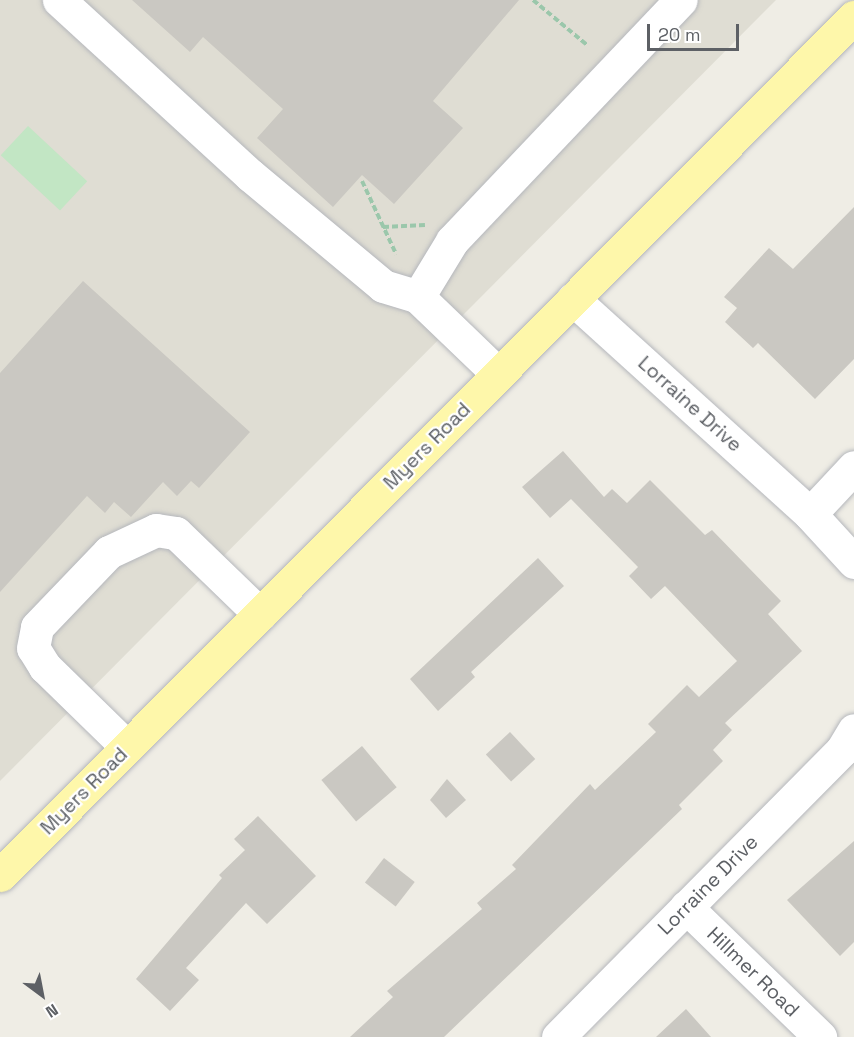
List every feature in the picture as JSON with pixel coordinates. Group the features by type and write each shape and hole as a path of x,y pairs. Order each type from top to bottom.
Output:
{"main road":[{"name":"Myers Road","path":"0,875 854,17"}],"street":[{"path":"59,0 250,175 383,286 418,297 498,374"},
{"path":"418,297 452,241 681,0"},
{"name":"Lorraine Drive","path":"573,300 810,514 854,562"},
{"path":"810,514 854,467"},
{"path":"127,747 45,667 33,648 37,627 109,552 156,530 176,532 260,614"},
{"name":"Lorraine Drive","path":"558,1037 842,750 854,730"},
{"name":"Hillmer Road","path":"686,907 820,1037"}],"path":[{"path":"532,0 539,2 587,45"},
{"path":"362,181 418,297"},
{"path":"383,227 429,225"}],"shaded area":[{"path":"0,0 776,0 0,781"}],"green space":[{"path":"28,126 87,181 60,210 1,155"}],"building":[{"path":"132,0 519,0 433,101 463,128 394,204 362,175 333,207 257,138 283,109 203,37 190,52"},
{"path":"854,207 854,359 815,399 758,343 753,348 725,322 737,308 724,297 769,248 793,269"},
{"path":"83,281 250,432 199,488 191,481 177,496 163,482 131,517 114,502 105,513 87,496 0,592 0,373"},
{"path":"563,451 604,497 612,489 627,503 650,480 705,535 712,530 781,601 768,614 802,651 725,723 732,730 713,750 723,761 679,805 682,809 444,1037 350,1037 393,997 387,991 482,909 477,903 516,869 512,865 590,784 595,790 656,732 648,724 687,685 699,697 737,661 665,586 651,599 629,576 638,567 571,499 550,518 522,487"},
{"path":"538,558 564,586 471,672 475,677 438,711 410,679"},
{"path":"510,732 535,759 511,782 486,755"},
{"path":"362,746 397,787 356,821 321,780"},
{"path":"447,779 466,800 446,818 430,800"},
{"path":"258,816 316,876 267,924 246,903 186,968 199,980 170,1011 136,979 222,878 219,875 245,850 234,839"},
{"path":"854,841 854,942 840,956 787,900"},
{"path":"384,858 415,882 396,906 365,882"},
{"path":"686,1009 711,1037 656,1037"}]}
